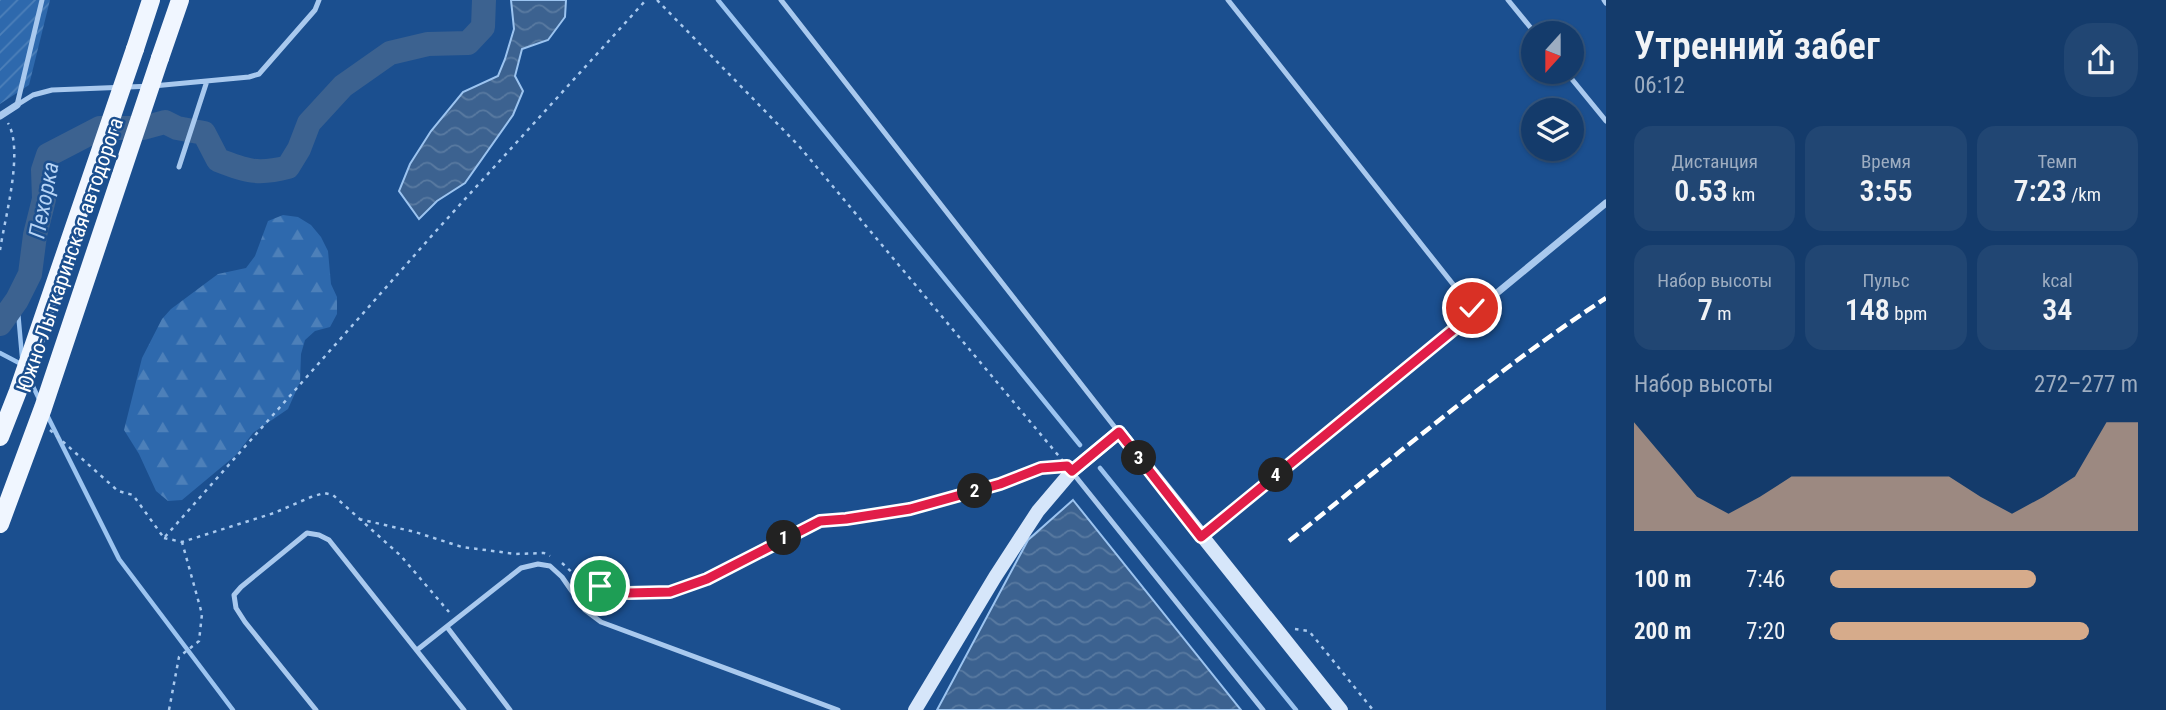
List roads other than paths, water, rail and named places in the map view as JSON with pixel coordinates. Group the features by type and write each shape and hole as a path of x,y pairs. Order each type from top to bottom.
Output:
{"main road":[{"name":"Южно-Лыткаринская автодорога","path":"0,437 151,0"},
{"name":"Южно-Лыткаринская автодорога","path":"0,524 43,408 180,0"}],"street":[{"path":"2,115 17,106"},
{"path":"1201,537 1606,203"},
{"path":"915,710 1013,549 1046,501 1070,469 1119,432 1340,710"}],"lane":[{"path":"17,106 42,0"},
{"path":"17,106 33,96 52,90 153,86 259,74 315,10 319,0"},
{"path":"781,0 1119,432"},
{"path":"1228,0 1475,312"},
{"path":"1508,0 1525,21"},
{"path":"179,167 207,81"},
{"path":"1576,84 1606,121"},
{"path":"1070,469 1264,710"},
{"path":"316,710 244,622 236,608 234,595 240,587 307,533 328,540 464,710"},
{"path":"417,650 521,568 538,564 550,566 562,577 585,610 601,622 838,710"},
{"path":"447,627 510,710"}],"water":[{"path":"511,0 566,0 565,17 548,40 522,49 515,76 523,91 513,115 465,183 437,201 419,219 399,191 410,164 431,131 463,92 498,76 514,29"},
{"path":"1073,500 1241,710 937,710 1028,540"}],"waterway":[{"name":"Пехорка","path":"0,324 17,300 30,274 35,235 44,199 43,170 48,155 100,128 143,128 165,122 177,128 204,133 218,160 228,164 260,171 288,167 299,149 309,123 343,86 390,53 428,44 468,43 483,27 484,0"},
{"path":"718,0 1080,445"},
{"path":"17,300 22,357"},
{"path":"0,353 21,364"},
{"path":"29,378 39,399"},
{"path":"46,413 119,559 233,710"},
{"path":"1100,468 1296,710"}],"railway":[{"path":"1289,541 1484,385 1606,298"}]}
